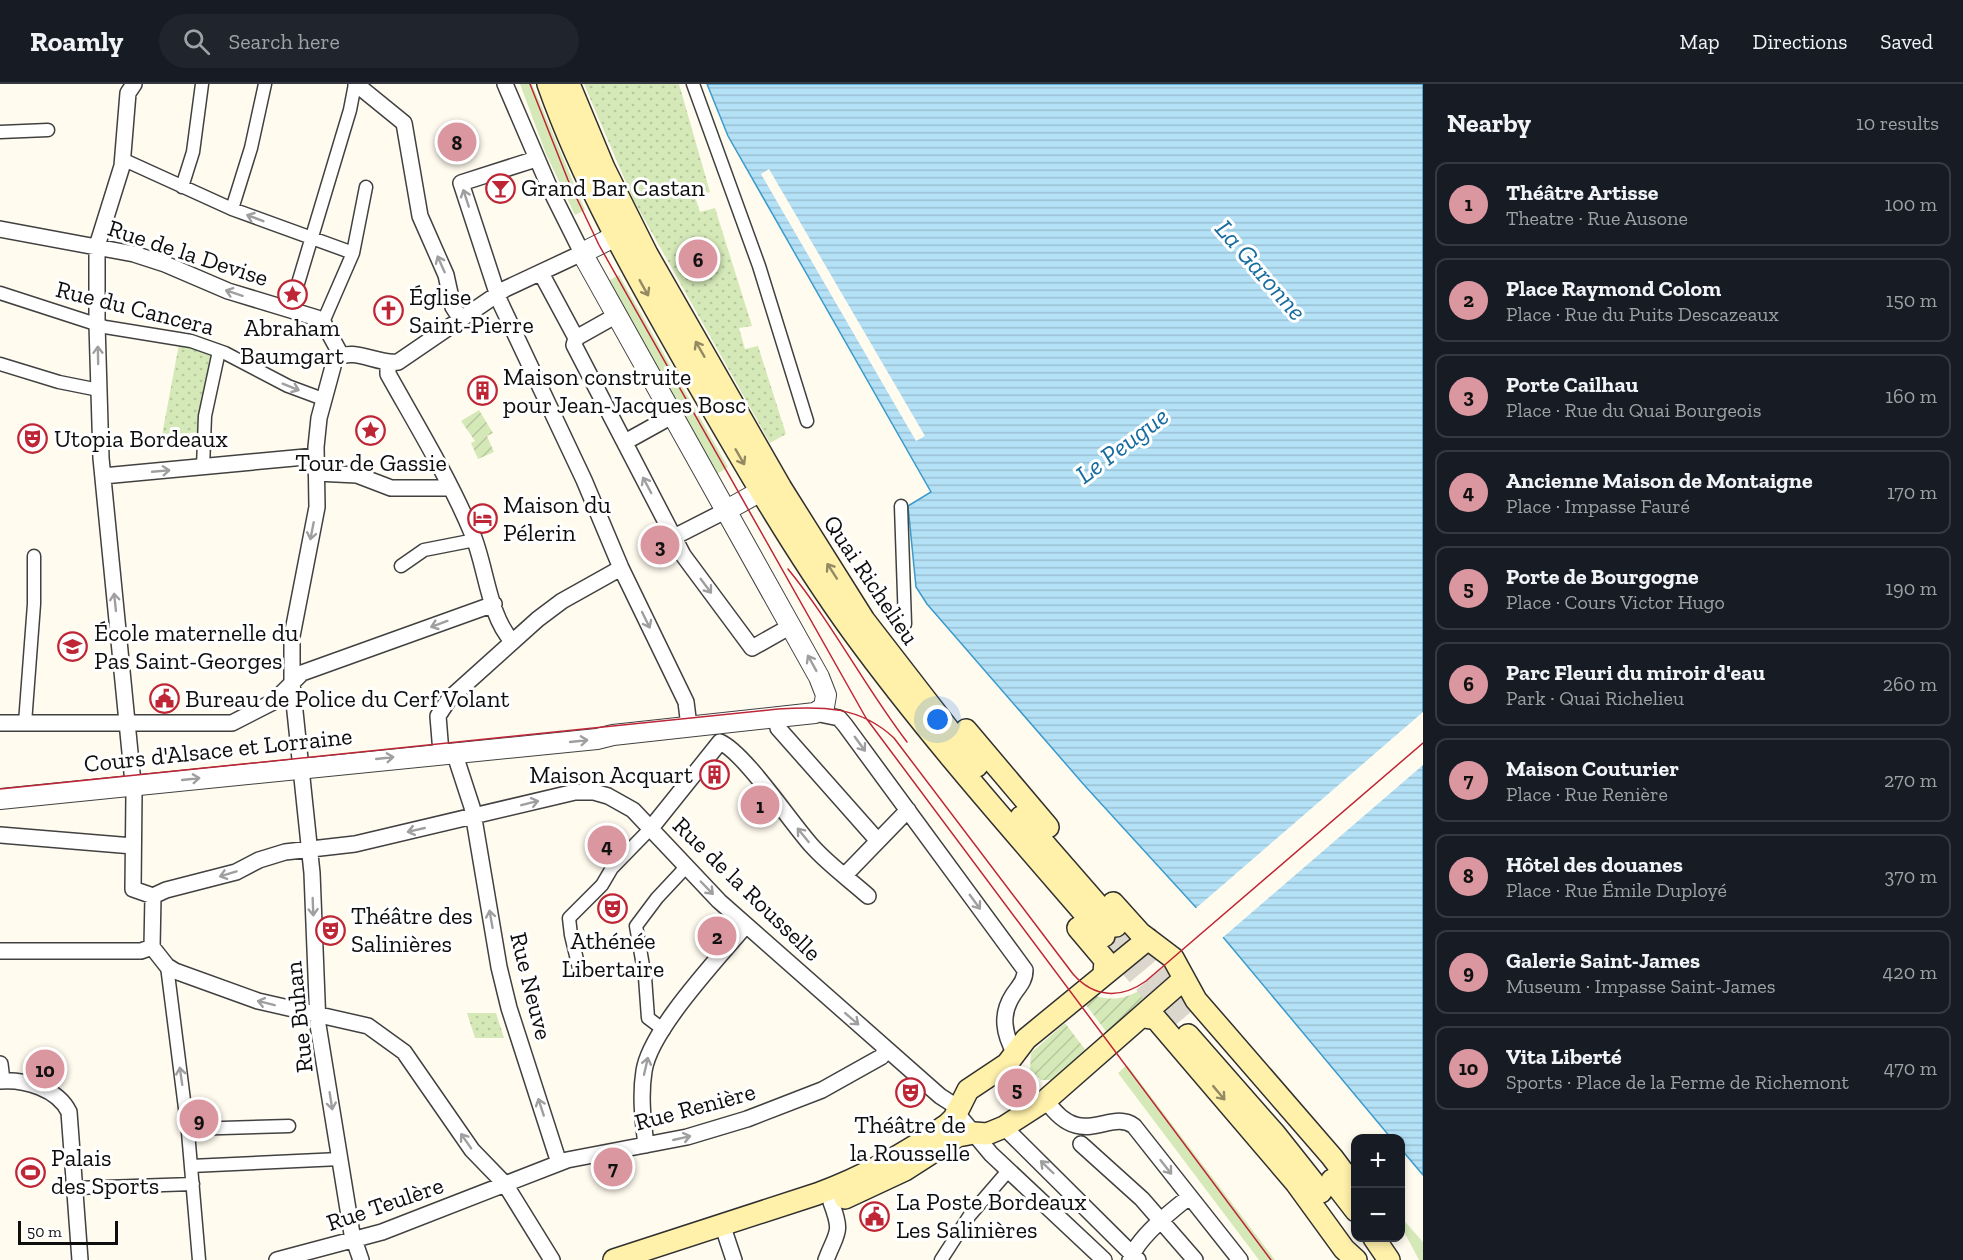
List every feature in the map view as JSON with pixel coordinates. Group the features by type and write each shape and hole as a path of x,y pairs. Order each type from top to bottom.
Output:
{"main road":[{"path":"548,84 585,176 625,232"},
{"path":"569,84 604,168 625,232"},
{"name":"Quai Richelieu","path":"625,232 661,320 761,491 858,625"},
{"name":"Quai Richelieu","path":"625,232 761,454 858,625 911,708 1110,931"},
{"path":"858,625 933,691 1131,925 1168,952 1196,1000 1332,1157 1355,1188"},
{"path":"858,625 914,731 945,772 1105,960 1104,974"},
{"path":"656,1260 873,1170 948,1124 954,1118 957,1107 968,1090 1007,1064 1026,1039 1148,939"},
{"path":"614,1260 831,1202 879,1183 931,1155 958,1136 974,1133 987,1134 1004,1126 1046,1100 1144,1017 1184,979"},
{"path":"1144,1017 1156,1019 1296,1183 1344,1249 1356,1260"},
{"path":"1351,1205 1186,1020 1309,1176 1362,1260"},
{"path":"1377,1242 1388,1259"},
{"path":"1382,1242 1388,1259"}],"street":[{"path":"134,84 128,93 122,162 97,246 99,477 128,723 133,785 133,881 135,891 153,896 152,947 166,966 188,1129 199,1260"},
{"path":"182,187 193,152 200,84"},
{"path":"232,209 251,148 265,84"},
{"path":"290,310 356,84 404,123 420,216 446,275 453,307 460,318"},
{"path":"506,84 536,159 582,253 791,626 826,695 824,707 815,713"},
{"path":"693,84 759,266 807,421"},
{"path":"0,132 48,130"},
{"path":"536,159 461,183 498,294 584,480 621,568 686,702 689,726"},
{"path":"122,162 232,209 310,239 354,250"},
{"path":"366,187 354,250 323,322 341,356 360,355 388,363 398,362 498,294 625,232"},
{"name":"Rue de la Devise","path":"0,229 97,246 165,264 228,291 323,322"},
{"path":"542,273 576,338 574,345 689,564 752,648 791,626"},
{"name":"Rue du Cancera","path":"0,293 97,324 191,341 219,351 288,386 323,399"},
{"path":"576,338 617,315"},
{"path":"203,467 205,416 219,351"},
{"name":"Rue Buhan","path":"341,356 332,364 323,399 316,456 317,507 292,636 292,683 309,849 317,1015 354,1241 361,1260"},
{"path":"388,363 388,374 451,488 475,540 494,604 512,641"},
{"path":"0,364 59,382 99,390"},
{"path":"625,442 672,416"},
{"path":"99,477 316,456"},
{"path":"316,473 357,475 391,488 451,488"},
{"path":"674,537 761,491"},
{"path":"901,506 905,624"},
{"path":"401,566 424,550 475,540"},
{"path":"25,723 34,604 34,556"},
{"path":"448,753 438,716 443,708 512,641 562,601 621,568"},
{"path":"0,723 232,723 265,708 302,673 494,604"},
{"path":"815,713 839,718 1025,970 1025,978 1011,998 1005,1020 1005,1035 1015,1054"},
{"name":"Cours d'Alsace et Lorraine","path":"0,799 689,726 719,733 777,717 815,713"},
{"path":"777,717 778,728 878,841"},
{"path":"580,972 569,918 602,885 612,868 651,828 719,733 813,847 868,896"},
{"name":"Rue Neuve","path":"448,753 473,817 506,995 559,1163"},
{"name":"Rue de la Rousselle","path":"153,896 166,890 236,872 269,856 355,844 587,792 608,796 633,810 686,867 746,925 940,1096 957,1107"},
{"path":"845,875 908,810"},
{"path":"0,835 133,846"},
{"path":"664,1030 648,1018 645,977 632,922 686,867"},
{"path":"646,1145 642,1109 644,1070 650,1052 679,1005 746,925"},
{"path":"0,951 141,951 152,947"},
{"path":"166,966 258,1001 368,1026 404,1052 472,1150 505,1184 552,1260"},
{"name":"Rue Renière","path":"505,1184 559,1163 594,1153 646,1145 710,1131 822,1089 881,1058 887,1050"},
{"path":"0,1064 1,1081 21,1082 37,1087 64,1101 69,1112 80,1260"},
{"path":"1046,1100 1063,1121 1080,1135 1161,1219 1195,1260"},
{"path":"957,1107 961,1118 1008,1171 1104,1260"},
{"path":"1080,1135 1129,1122 1240,1260"},
{"path":"188,1129 289,1126"},
{"path":"1004,1126 1133,1258"},
{"path":"191,1166 340,1159"},
{"path":"941,1260 970,1215 1008,1171"},
{"path":"75,1188 193,1184"},
{"name":"Rue Teulère","path":"277,1260 354,1241 505,1184"},
{"path":"1133,1258 1135,1248 1161,1219 1189,1197"},
{"path":"826,1260 839,1232 831,1202"},
{"path":"724,1231 734,1260"}],"green space":[{"path":"520,84 532,84 585,210 575,215 546,154"},
{"path":"584,84 679,84 710,192 695,197 700,212 715,208 752,326 739,328 745,349 758,346 786,434 770,443 633,199"},
{"path":"619,275 728,467 717,474 608,281"},
{"path":"179,344 214,353 201,432 162,435"},
{"path":"479,410 493,433 487,436 494,452 478,459 471,443 475,441 461,421"},
{"path":"1164,970 1164,983 1108,1034 1086,1005 1096,996 1116,998 1134,994"},
{"path":"467,1013 496,1013 504,1038 475,1038"},
{"path":"1065,1023 1087,1052 1054,1080 1041,1080 1030,1070 1031,1053"},
{"path":"1127,1065 1275,1260 1259,1260 1118,1073"},
{"path":"1405,1222 1423,1242 1423,1260 1419,1260 1405,1234"}],"water":[{"path":"707,84 1423,84 1423,1175 1405,1154 1405,1134 1388,1134 1223,937 1085,786 927,604 916,587 908,506 931,492 728,136"}],"pier":[{"path":"769,169 925,436 916,441 761,174"},
{"path":"1423,712 1423,765 1221,939 1195,909"}],"tunnel":[{"path":"1116,926 1192,1015"},
{"path":"1104,936 1180,1025"}],"tram line":[{"path":"530,84 568,180 599,245 866,718 1271,1260"},
{"path":"788,569 907,742"},
{"path":"0,789 778,709 840,710 868,720 894,738 1073,974 1081,982 1099,992 1117,993 1137,987 1146,981 1423,743"}],"place":[{"name":"Hôtel des douanes","path":"457,142"},
{"name":"Grand Bar Castan","path":"500,188"},
{"name":"Parc Fleuri du miroir d'eau","path":"698,259"},
{"name":"Abraham Baumgart","path":"292,295"},
{"name":"Église Saint-Pierre","path":"388,311"},
{"name":"Maison construite pour Jean-Jacques Bosc","path":"482,391"},
{"name":"Tour de Gassie","path":"371,430"},
{"name":"Utopia Bordeaux","path":"33,439"},
{"name":"Maison du Pélerin","path":"482,519"},
{"name":"Porte Cailhau","path":"660,545"},
{"name":"École maternelle du Pas Saint-Georges","path":"73,647"},
{"name":"Bureau de Police du Cerf Volant","path":"164,699"},
{"name":"Maison Acquart","path":"714,775"},
{"name":"Théâtre Artisse","path":"760,805"},
{"name":"Ancienne Maison de Montaigne","path":"607,845"},
{"name":"Athénée Libertaire","path":"613,908"},
{"name":"Théâtre des Salinières","path":"330,930"},
{"name":"Place Raymond Colom","path":"717,936"},
{"name":"Vita Liberté","path":"45,1069"},
{"name":"Porte de Bourgogne","path":"1017,1088"},
{"name":"Théâtre de la Rousselle","path":"910,1092"},
{"name":"Galerie Saint-James","path":"199,1119"},
{"name":"Maison Couturier","path":"613,1167"},
{"name":"Palais des Sports","path":"30,1172"},
{"name":"La Poste Bordeaux Les Salinières","path":"875,1216"}],"water label":[{"name":"La Garonne","path":"1261,270"},
{"name":"Le Peugue","path":"1122,445"}]}
